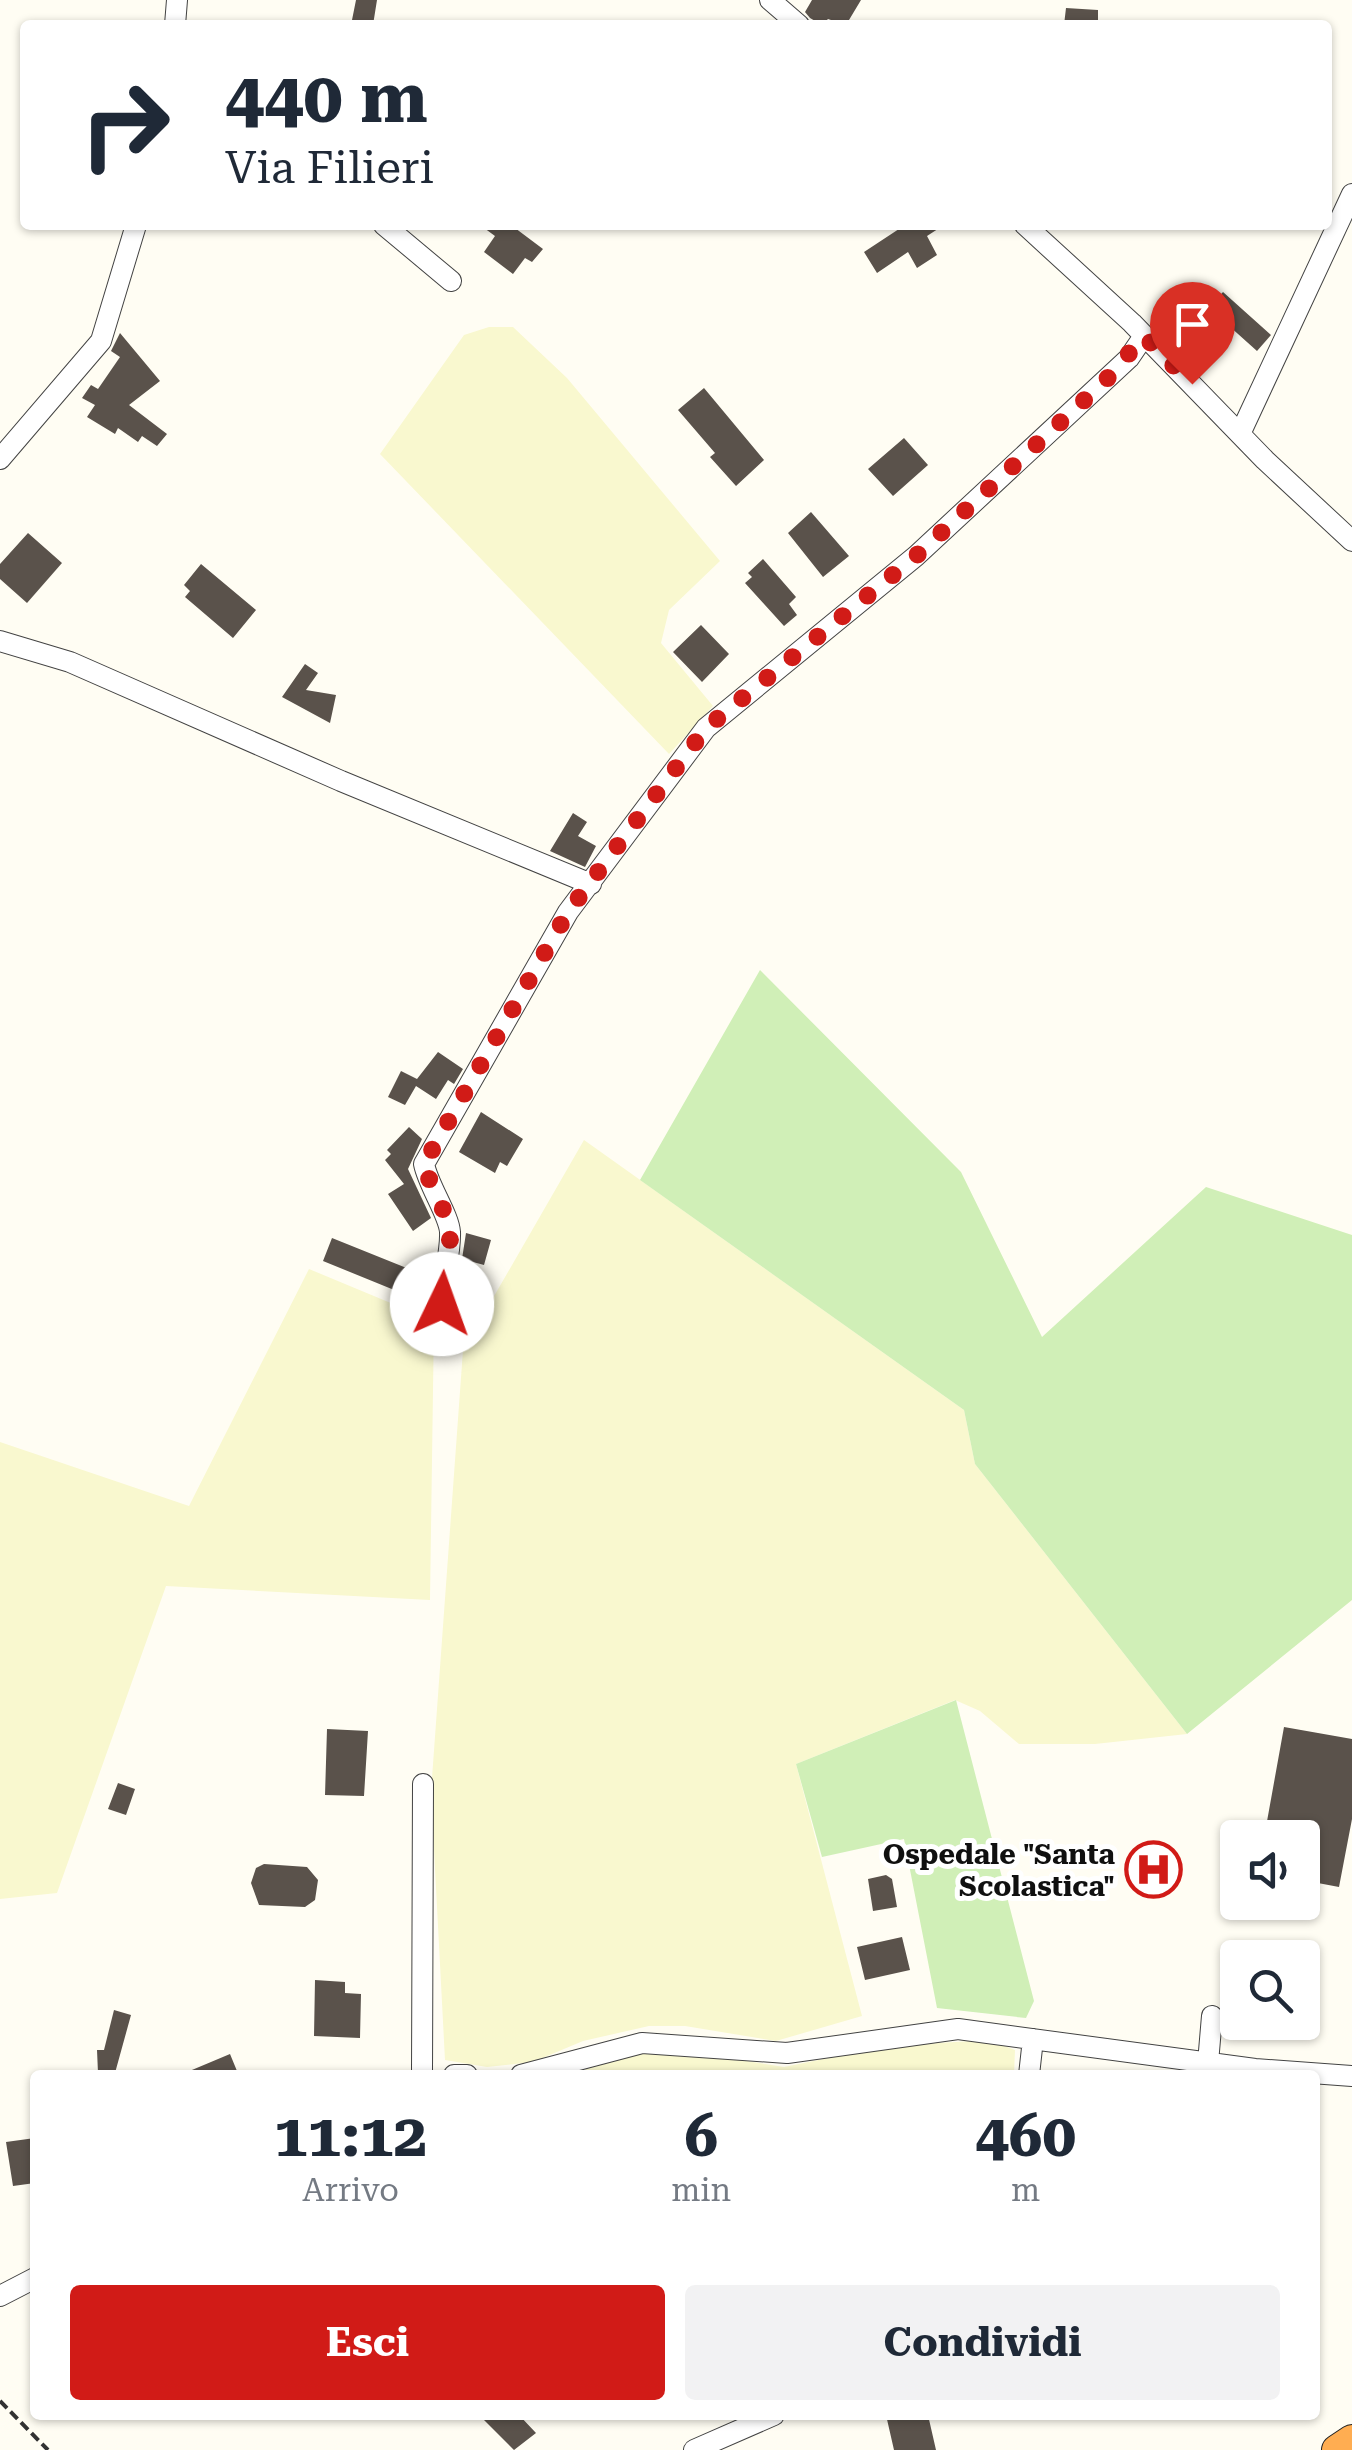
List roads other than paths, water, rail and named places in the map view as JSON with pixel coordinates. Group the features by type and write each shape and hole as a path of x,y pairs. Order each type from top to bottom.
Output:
{"highway":[{"path":"1337,2450 1352,2440"}],"street":[{"path":"770,0 794,20"},
{"path":"1240,434 1352,194"},
{"path":"0,459 101,341 134,230"},
{"path":"390,230 451,281"},
{"path":"1030,230 1352,541"},
{"path":"442,1304 441,1275 450,1229 429,1188 424,1164 483,1066 530,972 591,884 706,728 916,556 1117,369 1144,336"},
{"path":"0,641 70,662 340,781 591,884"},
{"path":"422,2070 424,1784"},
{"path":"1208,2063 1212,2016"},
{"path":"540,2070 642,2043 787,2052 958,2029 1286,2070"},
{"path":"1030,2070 1033,2038"},
{"path":"1320,2073 1352,2076"},
{"path":"0,2296 30,2281"},
{"path":"694,2450 763,2420"}],"place":[{"name":"Ospedale \"Santa Scolastica\"","path":"1154,1870"}]}
